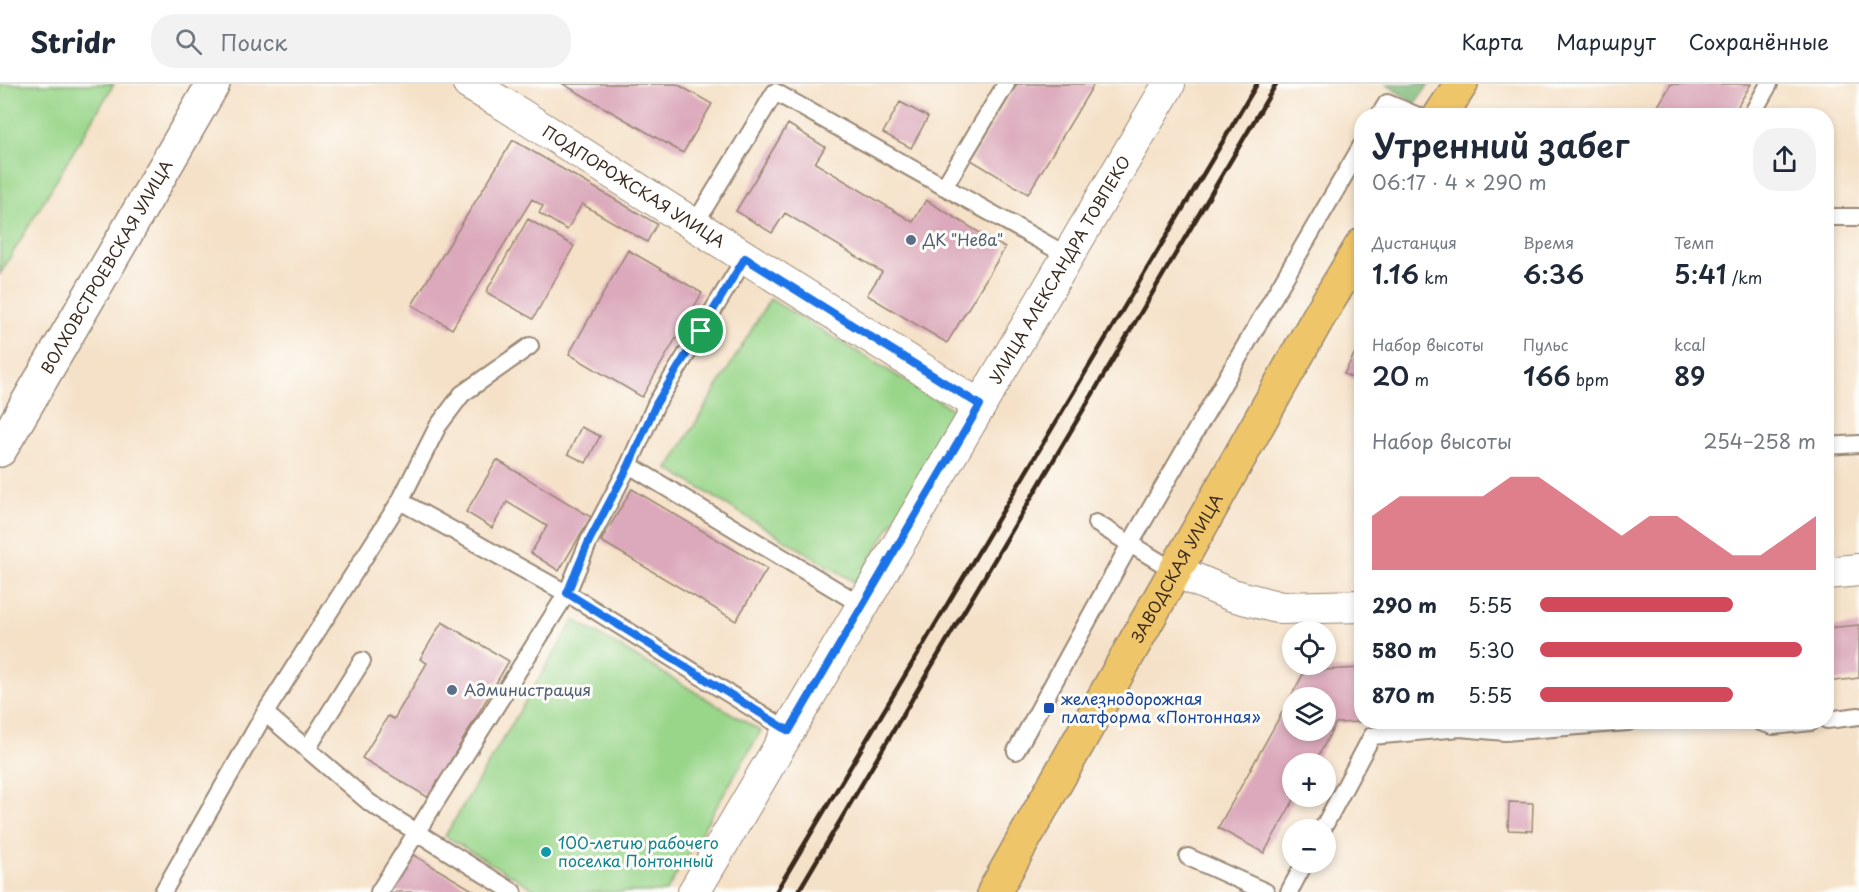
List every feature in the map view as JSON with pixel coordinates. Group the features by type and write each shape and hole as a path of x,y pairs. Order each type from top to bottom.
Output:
{"main road":[{"path":"1445,108 1461,84"},
{"name":"ЗАВОДСКАЯ УЛИЦА","path":"994,892 1318,318 1354,258"}],"street":[{"name":"ВОЛХОВСТРОЕВСКАЯ УЛИЦА","path":"0,450 213,84"},
{"name":"ПОДПОРОЖСКАЯ УЛИЦА","path":"469,84 980,405"},
{"name":"УЛИЦА АЛЕКСАНДРА ТОВПЕКО","path":"694,892 1169,84"},
{"path":"1834,572 1859,570"},
{"path":"1175,571 1232,595 1281,608 1354,606"}],"lane":[{"path":"944,186 1006,84"},
{"path":"1756,108 1769,84"},
{"path":"694,225 770,88 1068,256"},
{"path":"1383,108 1386,103 1398,108"},
{"path":"1016,751 1130,544 1354,159"},
{"path":"1834,217 1859,217"},
{"path":"379,892 567,593 589,541 629,465 656,404 745,258"},
{"path":"163,892 265,713 400,501 438,426 462,394 530,346"},
{"path":"1834,446 1859,444"},
{"path":"629,465 863,606"},
{"path":"400,501 567,593 789,731"},
{"path":"1096,523 1175,571"},
{"path":"306,749 362,661"},
{"path":"265,713 370,803 513,892"},
{"path":"1834,719 1859,716"},
{"path":"1328,819 1372,736 1449,729"},
{"path":"1471,729 1505,732 1542,729"},
{"path":"1188,857 1266,892"},
{"path":"1289,892 1299,873"}],"green space":[{"path":"0,84 114,84 0,274"},
{"path":"1386,84 1429,84 1415,104"},
{"path":"770,299 959,413 856,583 668,469"},
{"path":"574,620 761,731 666,892 539,892 445,836"}],"building":[{"path":"563,84 677,84 712,104 683,153"},
{"path":"1017,84 1094,84 1028,194 971,160"},
{"path":"1671,84 1751,84 1737,108 1657,108"},
{"path":"900,102 928,117 911,148 883,133"},
{"name":"ДК \"Нева\"","path":"788,124 825,147 815,163 913,222 926,200 1005,248 947,343 867,295 882,272 785,213 772,233 736,211"},
{"path":"513,140 657,224 647,242 582,204 567,230 539,213 543,206 532,199 452,329 412,305"},
{"path":"528,219 574,246 533,319 486,292"},
{"path":"628,250 702,293 642,397 569,354"},
{"path":"1354,355 1354,379 1344,374"},
{"path":"581,427 600,436 586,463 568,454"},
{"path":"497,460 591,517 559,571 531,553 547,526 507,502 492,528 466,512"},
{"path":"632,489 767,569 736,621 601,541"},
{"name":"Администрация","path":"442,622 509,661 429,798 362,758 388,716 394,719 427,663 420,659"},
{"path":"1859,625 1859,678 1834,681 1834,627"},
{"path":"1354,668 1354,722 1336,723 1336,687 1296,687 1303,675 1336,675 1336,669"},
{"path":"1282,713 1282,741 1326,741 1320,753 1282,753 1282,807 1290,807 1264,853 1218,828"},
{"path":"1509,802 1533,803 1532,831 1508,830"},
{"path":"410,853 476,892 387,892"}],"railway":[{"path":"776,892 1257,84"},
{"path":"798,892 1276,84"}],"place":[{"name":"ДК \"Нева\"","path":"911,240"},
{"name":"Администрация","path":"452,690"},
{"name":"железнодорожная платформа «Понтонная»","path":"1049,708"},
{"name":"100-летию рабочего поселка Понтонный","path":"546,852"}],"route":[{"path":"745,258 980,405 789,731 567,593 589,541 629,465 656,404 701,331 745,258"}]}
